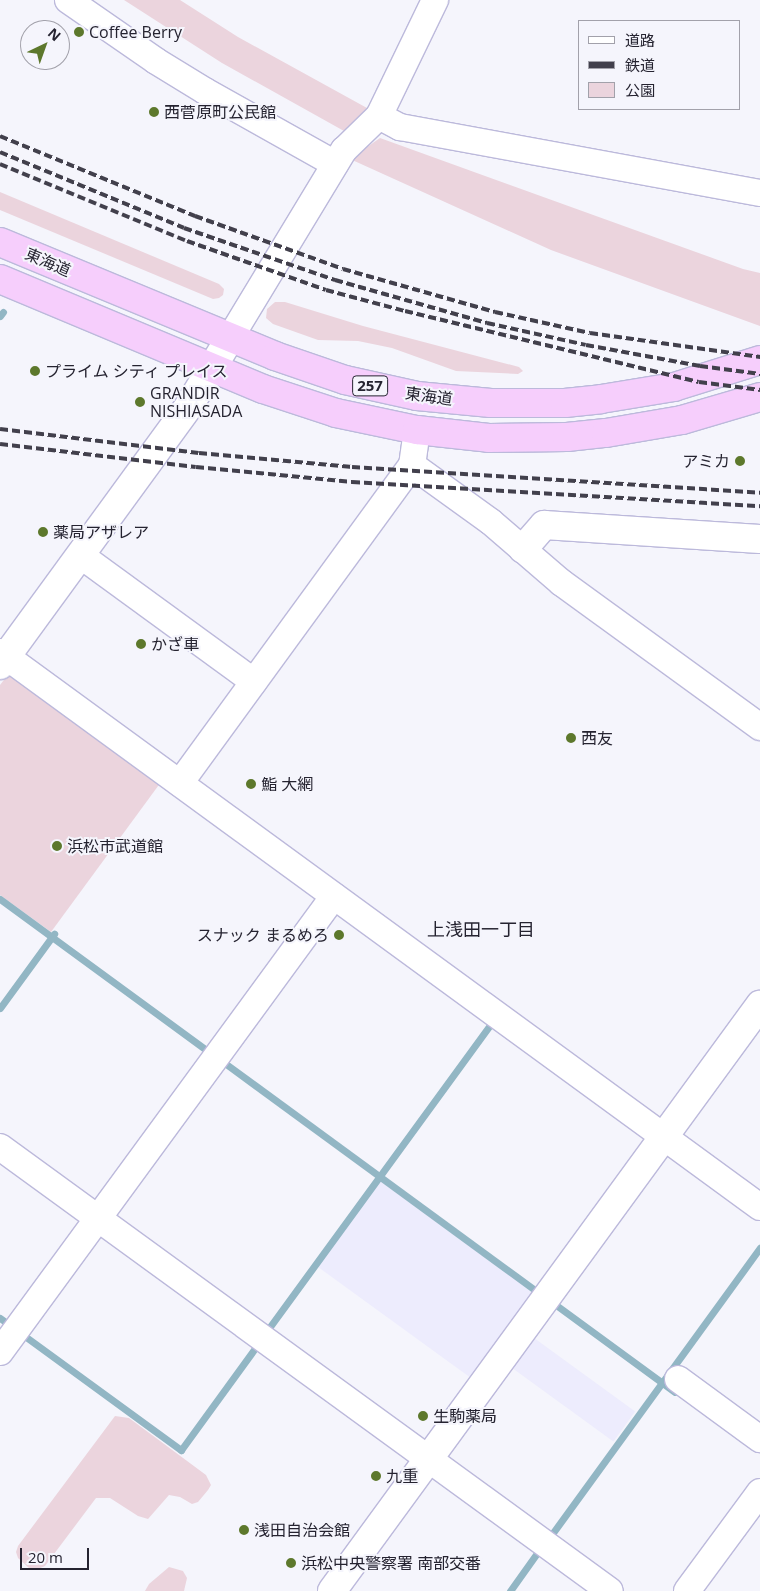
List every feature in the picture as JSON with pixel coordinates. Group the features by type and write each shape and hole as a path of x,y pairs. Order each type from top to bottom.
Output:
{"highway":[{"name":"東海道","path":"0,242 230,338 310,369 345,380 417,396 491,403 565,402 638,394 710,377 760,360"},
{"name":"東海道","path":"0,279 262,388 336,413 417,430 509,438 567,437 606,433 682,420 760,397"}],"street":[{"path":"68,0 197,86 335,164"},
{"path":"436,0 378,116 344,150 190,404 2,658 180,783 760,1207"},
{"path":"378,116 400,127 760,193"},
{"path":"180,783 412,465 417,430"},
{"path":"412,465 491,522 562,582 760,727"},
{"path":"524,549 544,525 760,539"},
{"path":"80,555 254,682"},
{"path":"0,1352 334,896"},
{"path":"332,1591 760,1005"},
{"path":"0,1147 610,1591"},
{"path":"678,1379 760,1439"},
{"path":"687,1591 760,1492"}],"shaded area":[{"path":"380,1181 533,1292 471,1378 318,1267"},
{"path":"534,1338 635,1411 613,1441 512,1368"}],"green space":[{"path":"124,0 180,0 238,37 367,108 344,131 222,63"},
{"path":"380,138 743,269 760,273 760,326 551,250 350,159"},
{"path":"0,192 219,284 224,289 223,295 213,299 0,210"},
{"path":"275,302 285,302 363,326 519,367 523,371 518,374 456,371 392,348 358,341 318,340 273,324 266,318 267,309"},
{"name":"浜松市武道館","path":"14,675 161,782 51,932 0,895 0,685 7,676"},
{"path":"115,1416 129,1418 206,1475 211,1485 198,1502 192,1504 180,1497 169,1495 148,1519 138,1516 110,1498 96,1498 45,1566 36,1570 29,1568 18,1558 16,1552 18,1546"},
{"path":"169,1567 183,1571 187,1578 184,1591 145,1591 149,1584"}],"waterway":[{"path":"0,316 3,312"},
{"path":"0,899 206,1050"},
{"path":"0,1008 54,934"},
{"path":"269,1328 491,1024"},
{"path":"226,1064 536,1291"},
{"path":"552,1534 760,1248"},
{"path":"556,1305 675,1392"},
{"path":"0,1318 7,1323"},
{"path":"26,1337 181,1450 255,1348"},
{"path":"510,1591 537,1553"}],"railway":[{"path":"0,136 195,216 343,269 495,312 590,333 760,357"},
{"path":"0,152 184,228 335,280 487,323 586,345 700,366 760,374"},
{"path":"0,164 187,241 326,290 699,382 760,390"},
{"path":"0,429 199,453 352,467 760,493"},
{"path":"0,444 196,467 352,482 760,506"}],"place":[{"name":"Coffee Berry","path":"79,32"},
{"name":"西菅原町公民館","path":"154,112"},
{"name":"プライム シティ プレイス","path":"35,371"},
{"name":"GRANDIR NISHIASADA","path":"140,402"},
{"name":"アミカ","path":"740,461"},
{"name":"薬局アザレア","path":"43,532"},
{"name":"かざ車","path":"141,644"},
{"name":"西友","path":"571,738"},
{"name":"鮨 大網","path":"251,784"},
{"name":"浜松市武道館","path":"57,846"},
{"name":"スナック まるめろ","path":"339,935"},
{"name":"生駒薬局","path":"423,1416"},
{"name":"九重","path":"376,1476"},
{"name":"浅田自治会館","path":"244,1530"},
{"name":"浜松中央警察署 南部交番","path":"291,1563"}],"district":[{"name":"上浅田一丁目","path":"481,929"}]}
